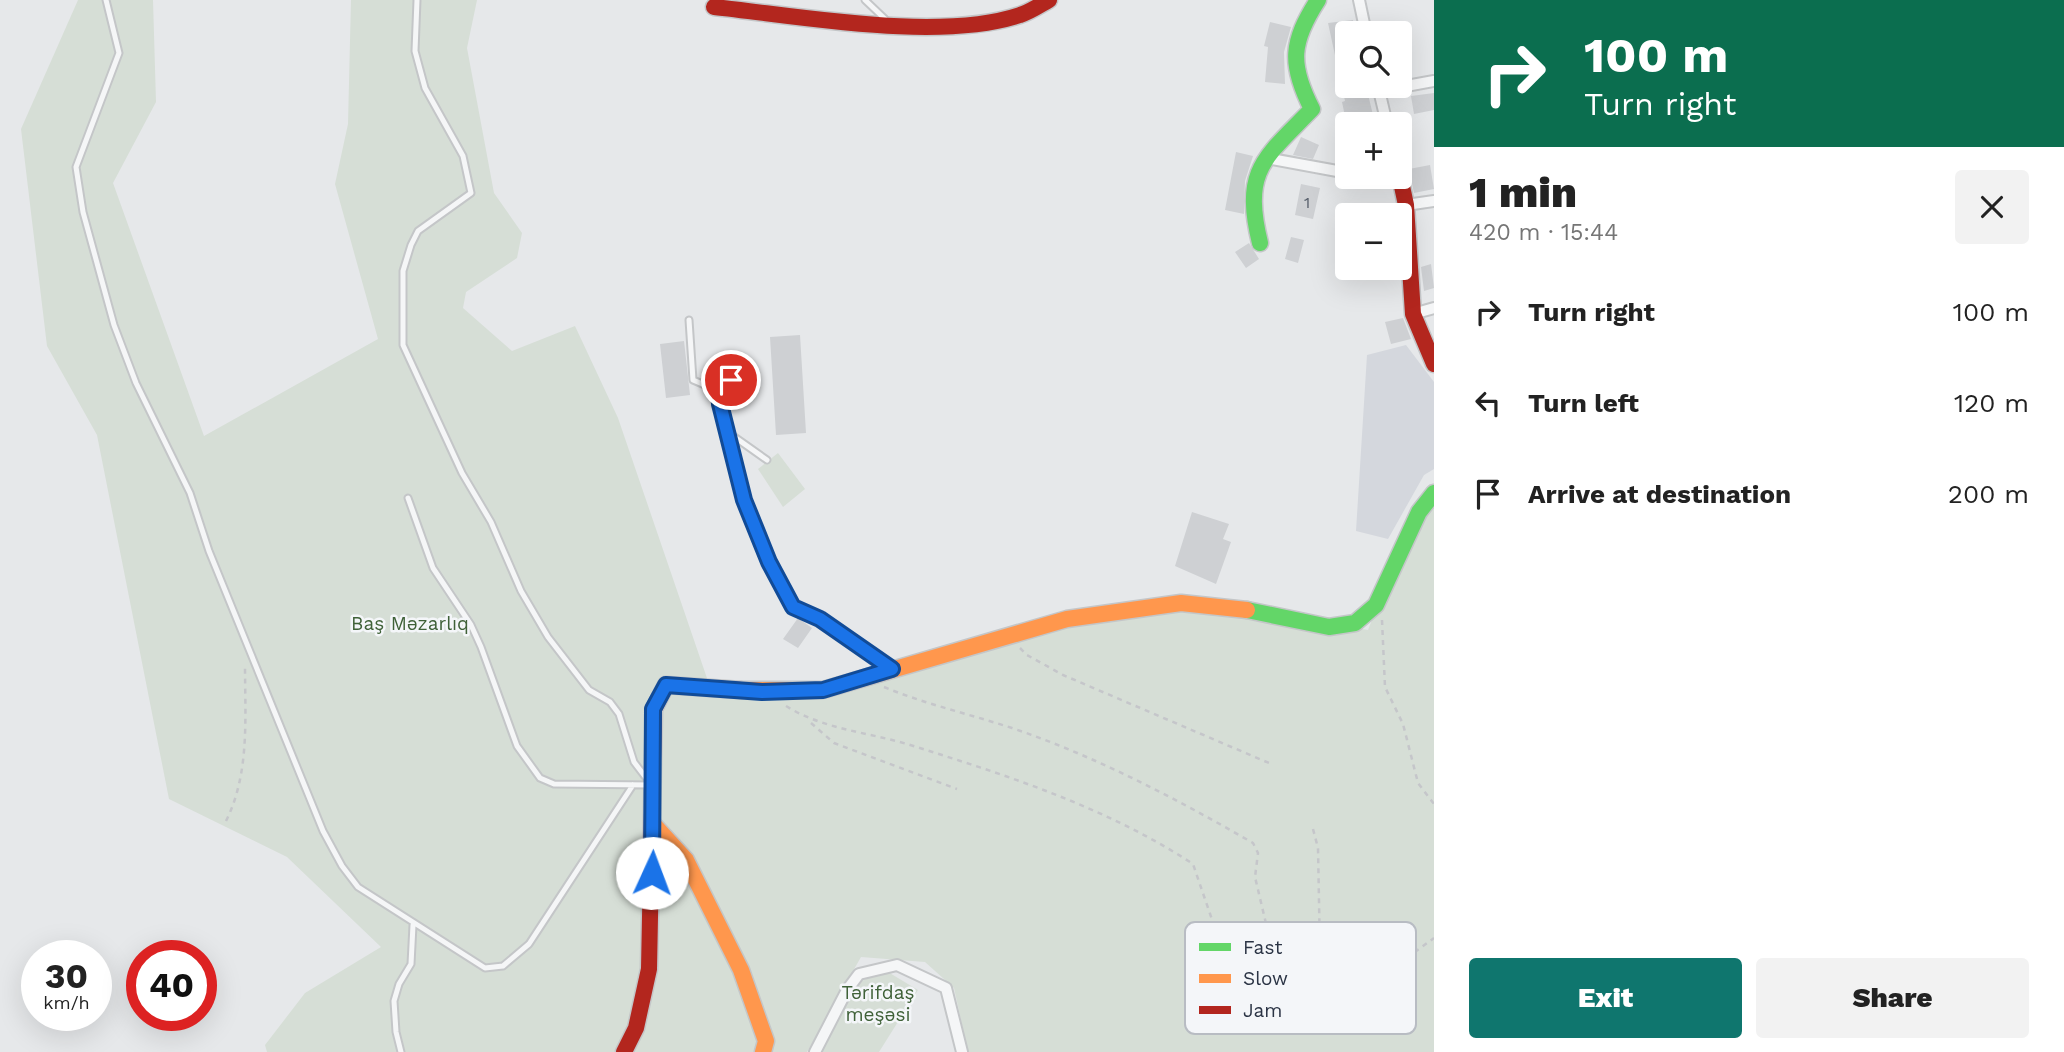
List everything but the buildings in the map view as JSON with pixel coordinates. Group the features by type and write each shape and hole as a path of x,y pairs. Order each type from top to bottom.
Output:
{"street":[{"path":"714,7 956,27 1019,15 1049,0"},
{"path":"1260,243 1254,223 1257,173 1266,158 1312,109 1296,80 1295,53 1301,26 1318,0"},
{"path":"1359,0 1363,21"},
{"path":"1412,84 1434,81"},
{"path":"1266,158 1335,171"},
{"path":"1412,204 1434,201"},
{"path":"1411,280 1413,314 1434,364"},
{"path":"1413,314 1434,308"},
{"path":"624,1052 636,1028 649,969 654,825 653,709 666,685 762,692 823,690 1067,619 1181,603 1260,611 1328,627 1355,624 1376,605 1419,512 1434,493"},
{"path":"654,825 686,860 741,971 766,1041 763,1052"},
{"path":"815,1052 847,990 859,974 897,965 946,988 962,1052"}],"lane":[{"path":"106,0 118,53 76,167 76,183 114,325 136,383 190,493 209,551 323,831 342,866 358,887 413,925 485,968 503,966 530,944 633,785"},
{"path":"417,0 415,51 425,88 463,156 471,193 418,231 411,245 403,271 403,345 462,473 491,522 521,591 548,637 589,690 610,702 619,714 634,762 652,785"},
{"path":"864,0 890,23"},
{"path":"689,320 693,380 719,391"},
{"path":"719,391 731,380 754,378"},
{"path":"719,391 726,431 744,500 769,562 793,607 820,619 892,669"},
{"path":"726,431 767,460"},
{"path":"408,498 433,568 471,625 523,758 540,778 554,784 652,785"},
{"path":"401,1052 396,1032 394,1001 398,984 411,964 413,925"}],"path":[{"path":"1376,605 1382,618 1385,687 1403,724 1418,783 1434,804"},
{"path":"1009,635 1027,655 1063,674 1269,763"},
{"path":"226,821 235,803 245,748 245,665"},
{"path":"883,687 1013,729 1099,761 1182,802 1253,843 1258,853 1255,877 1266,922"},
{"path":"786,706 809,721 834,743 957,789"},
{"path":"809,721 904,743 1004,775 1125,825 1193,864 1213,922"},
{"path":"1313,829 1318,848 1319,922"},
{"path":"1416,951 1434,938"}],"shaded area":[{"path":"1406,345 1434,382 1434,469 1424,475 1388,539 1356,531 1367,355"}],"green space":[{"name":"Baş Məzarlıq","path":"78,0 153,0 156,102 113,183 204,436 378,339 335,184 348,124 351,0 477,0 467,48 494,193 522,233 517,258 466,292 463,308 512,351 575,326 618,418 709,684 783,696 938,647 1062,614 1208,603 1368,630 1398,553 1434,495 1434,1052 968,1052 954,988 925,962 861,957 807,1052 267,1052 265,1045 305,993 381,947 287,857 169,799 97,435 47,346 21,129"},
{"path":"778,453 805,489 783,507 758,469"},
{"name":"Tərifdaş meşəsi","path":"883,969 918,990 879,1052 822,1052 857,984"}],"traffic: fast":[{"path":"1260,243 1255,218 1256,181 1270,153 1312,109 1299,79 1296,53 1302,28 1318,0"},
{"path":"1247,610 1329,627 1355,623 1376,605 1419,512 1434,493"}],"traffic: slow":[{"path":"741,690 823,690 1067,619 1181,603 1247,610"},
{"path":"654,825 686,860 741,970 766,1041 763,1052"}],"traffic: jam":[{"path":"714,7 827,21 910,27 987,23 1020,15 1049,0"},
{"path":"1403,189 1413,314 1434,364"},
{"path":"624,1052 636,1028 649,969 654,709 666,685 741,690"}],"route":[{"path":"652,873 653,709 666,685 762,692 823,690 892,669 820,619 793,607 769,562 744,500 720,404 719,391 722,385 731,380"}]}
